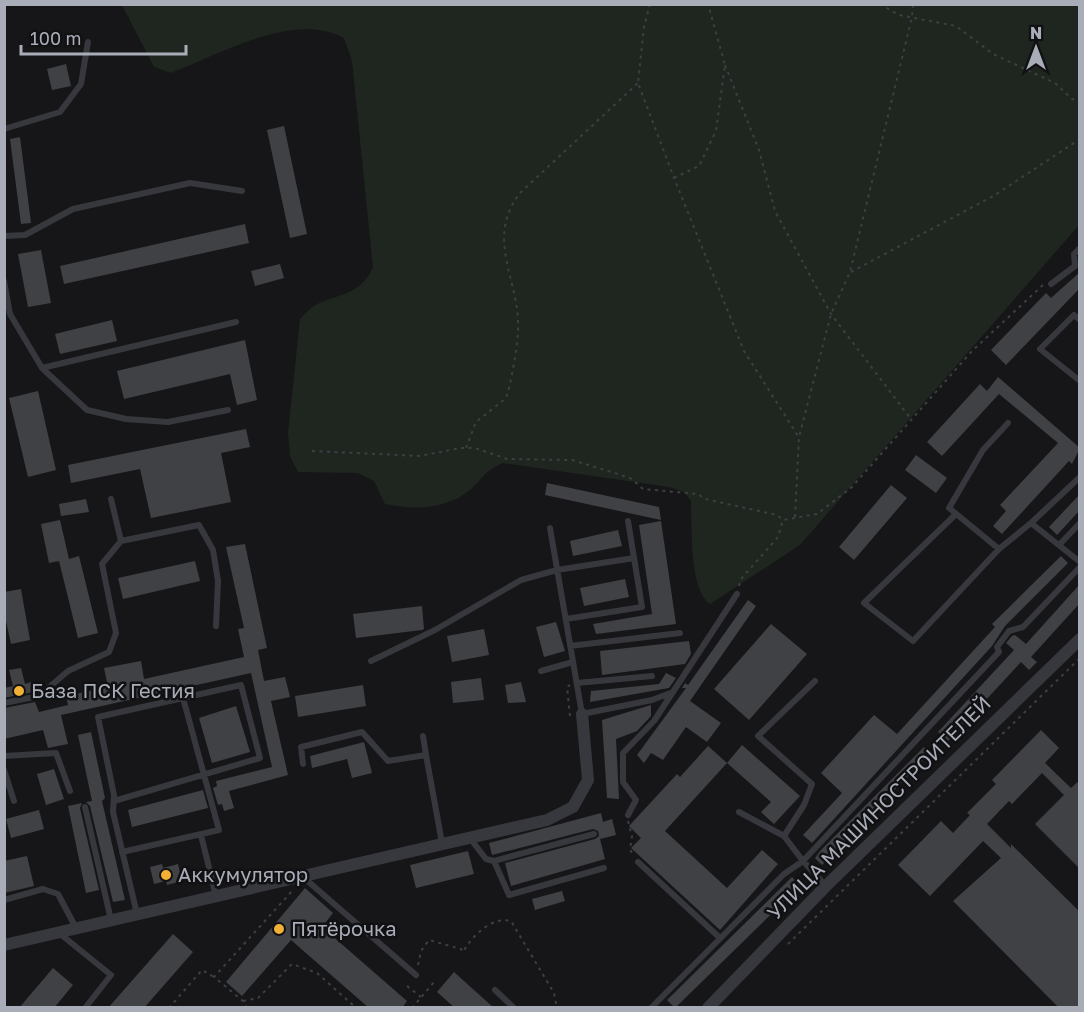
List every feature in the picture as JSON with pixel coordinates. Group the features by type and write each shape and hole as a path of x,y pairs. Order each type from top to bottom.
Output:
{"street":[{"name":"УЛИЦА МАШИНОСТРОИТЕЛЕЙ","path":"708,1008 826,886 1080,639"},
{"path":"4,945 547,820 573,807 588,780 576,717"}],"lane":[{"path":"4,129 60,112 81,84 88,42"},
{"path":"4,236 25,235 73,209 190,183 242,191"},
{"path":"1051,284 1075,266 1074,254 1080,248"},
{"path":"4,280 10,314 42,368 87,410 126,419 168,422 228,410"},
{"path":"1080,320 1074,315 1040,349 1080,381"},
{"path":"42,368 236,322"},
{"path":"999,549 949,508 983,450 1008,423"},
{"path":"956,514 864,603 913,641 999,549 1031,523 1080,477"},
{"path":"111,499 121,541"},
{"path":"566,620 642,607 628,521"},
{"path":"651,1008 784,874 803,861 999,652 997,647 1009,630 1023,627 1080,565 1031,523"},
{"path":"1059,545 1080,523"},
{"path":"4,703 39,696 68,671 109,651 116,633 102,564 121,541 199,525 213,550 215,560 218,581 216,626"},
{"path":"550,528 577,683 576,717 652,700 673,692"},
{"path":"371,661 435,630 521,580 557,570 634,558"},
{"path":"628,815 636,800 622,782 623,753 654,721 737,594"},
{"path":"570,646 680,633"},
{"path":"541,671 573,662"},
{"path":"577,683 652,676"},
{"path":"784,836 804,805 812,784 758,736 815,681"},
{"path":"114,801 260,758 242,685 98,717 114,801 113,813 137,915"},
{"path":"122,852 219,830 183,698"},
{"path":"303,764 301,747 362,732 388,761 426,755"},
{"path":"423,736 442,843"},
{"path":"4,756 56,753 70,791"},
{"path":"4,770 14,801"},
{"path":"85,807 111,921"},
{"path":"740,812 784,836 826,886"},
{"path":"469,837 486,859 494,861 594,834"},
{"path":"201,835 216,897"},
{"path":"494,861 508,895 604,868"},
{"path":"638,862 720,938"},
{"path":"303,877 414,973"},
{"path":"4,900 43,890 58,894 76,928"},
{"path":"58,933 111,975 85,1008"},
{"path":"495,990 514,1008"}],"path":[{"path":"650,4 644,27 638,83 744,351 799,437"},
{"path":"708,4 725,65 759,150 775,211 831,314 911,419"},
{"path":"880,4 899,15 956,26 993,54 1055,83 1072,99 1080,101"},
{"path":"795,517 799,437 831,314 850,272 912,17 913,4"},
{"path":"674,178 699,166 716,131 725,65"},
{"path":"466,448 476,422 505,399 517,348 516,301 507,273 503,245 508,210 520,194 638,83"},
{"path":"850,272 995,195 1080,140"},
{"path":"783,520 817,514 852,487 972,351 1046,282 1051,284"},
{"path":"312,451 420,456 466,448 507,459 572,460 632,479 643,489 698,494 705,499 777,515 783,520"},
{"path":"737,594 741,579 778,537 783,520"},
{"path":"788,944 1080,658"},
{"path":"576,717 567,687 577,683"},
{"path":"628,815 629,831 632,836 630,849 638,862"},
{"path":"214,977 295,888"},
{"path":"414,973 421,951 429,940 461,949 463,952 481,930 495,922 506,920 517,927 554,993 557,1008"},
{"path":"243,1000 258,998 292,964 317,973 356,1008"},
{"path":"169,1008 202,970 243,1000 247,1008"},
{"path":"412,1008 435,981"},
{"path":"407,986 421,997"}],"shaded area":[{"path":"122,5 1079,5 1079,225 800,545 710,604 703,597 695,572 691,501 684,492 669,487 503,463 491,469 471,489 452,501 430,507 407,507 385,504 374,481 358,473 298,472 290,456 288,433 300,319 314,306 354,290 361,285 373,268 352,61 344,38 324,31 302,29 280,32 234,46 171,73 154,67"}],"building":[{"path":"66,64 71,86 52,90 47,69"},
{"path":"284,126 307,234 290,238 267,130"},
{"path":"20,137 31,223 21,224 10,139"},
{"path":"245,224 249,243 64,284 60,266"},
{"path":"41,250 51,303 28,307 18,254"},
{"path":"280,264 284,278 255,286 251,271"},
{"path":"1080,272 1080,288 1006,365 991,350 1046,293 1051,298"},
{"path":"112,320 117,341 60,354 55,334"},
{"path":"245,340 257,400 237,405 230,374 124,399 117,371"},
{"path":"998,377 1080,448 1072,464 1069,461 1002,534 993,526 1006,511 1000,505 1058,443 999,394 942,456 927,442 980,384 987,391"},
{"path":"38,391 56,470 28,477 9,398"},
{"path":"246,429 250,447 221,453 231,502 151,518 140,469 71,483 68,465"},
{"path":"916,455 947,478 936,493 905,470"},
{"path":"547,483 659,507 661,520 545,495"},
{"path":"891,485 907,498 854,560 839,547"},
{"path":"1080,494 1080,510 1057,535 1049,527"},
{"path":"86,499 89,512 61,516 59,504"},
{"path":"60,520 69,559 79,556 98,633 78,638 59,561 49,563 41,524"},
{"path":"661,521 676,624 596,634 593,624 652,614 639,525"},
{"path":"618,530 622,546 573,556 570,541"},
{"path":"245,544 267,648 258,650 264,681 285,677 290,697 271,701 288,775 229,791 234,808 224,811 222,804 218,805 213,788 217,786 216,781 272,767 251,673 61,715 68,744 48,748 43,730 4,739 4,708 35,702 39,712 68,705 66,696 108,687 104,668 141,661 144,679 244,657 238,629 244,628 226,547"},
{"path":"1061,556 1068,563 1005,626 992,646 812,843 803,835 842,793 821,773 874,715 897,734 995,627 992,624"},
{"path":"195,561 200,581 123,599 118,578"},
{"path":"625,579 629,597 584,606 580,588"},
{"path":"1080,584 1080,603 1031,657 1037,662 1029,670 1021,662 948,741 938,732 1014,650 1006,643 1015,635 1026,644"},
{"path":"21,589 30,640 11,644 4,612 4,592"},
{"path":"748,600 756,606 690,701 721,723 707,742 686,727 663,760 651,753 644,763 637,755 686,688 682,688 685,683 688,685"},
{"path":"422,606 424,629 422,630 356,638 353,614"},
{"path":"556,622 565,651 544,657 536,627"},
{"path":"771,624 807,654 749,720 714,689"},
{"path":"484,629 489,655 452,662 447,636"},
{"path":"689,641 691,654 685,664 602,675 600,651"},
{"path":"21,668 25,684 31,682 33,692 4,698 4,688 13,686 9,670"},
{"path":"666,673 676,678 669,688 590,702 591,691 659,684"},
{"path":"481,678 484,700 453,703 451,682"},
{"path":"521,682 526,702 508,703 505,685"},
{"path":"363,685 366,706 298,717 295,696"},
{"path":"651,705 651,716 637,731 616,739 619,799 607,798 602,720"},
{"path":"236,706 250,752 212,763 199,718"},
{"path":"1041,730 1059,748 1045,763 1071,788 1080,780 1080,869 1035,824 1064,795 1042,773 1012,804 1009,801 987,824 1011,848 1011,844 1080,912 1080,1008 1059,1008 953,901 1001,858 983,841 930,896 898,865 941,821 953,833 970,815 967,813 996,784 992,780"},
{"path":"91,732 105,798 102,801 125,900 113,902 90,806 86,802 92,801 78,735"},
{"path":"364,742 372,773 352,778 347,759 312,768 310,756"},
{"path":"742,745 800,796 774,824 761,812 771,802 727,763"},
{"path":"708,746 727,763 665,831 727,888 762,850 778,864 720,930 631,848 641,838 629,826 677,774 680,777"},
{"path":"924,747 930,753 822,865 815,858 820,851"},
{"path":"54,769 64,799 46,805 37,774"},
{"path":"203,790 208,808 132,827 128,810"},
{"path":"82,803 80,808 99,890 86,893 68,806"},
{"path":"39,810 44,829 11,838 6,819"},
{"path":"601,813 603,822 612,819 616,835 600,839 605,859 511,886 505,863 595,839 599,836 598,831 593,829 492,855 489,843"},
{"path":"468,851 474,874 416,888 410,865"},
{"path":"27,856 34,886 4,893 4,861"},
{"name":"Аккумулятор","path":"162,864 163,868 178,864 182,881 167,885 166,881 154,884 150,867"},
{"path":"792,877 800,886 675,1008 667,1000"},
{"path":"305,888 333,913 322,927 407,1001 402,1008 369,1008 291,940 242,996 226,982"},
{"path":"562,891 565,901 535,910 532,899"},
{"path":"173,934 193,952 144,1008 108,1008"},
{"path":"53,968 73,985 54,1008 19,1008"},
{"path":"454,972 494,1008 455,1008 437,992"}],"place":[{"name":"База ПСК Гестия","path":"19,691"},
{"name":"Аккумулятор","path":"166,875"},
{"name":"Пятёрочка","path":"279,929"}]}
